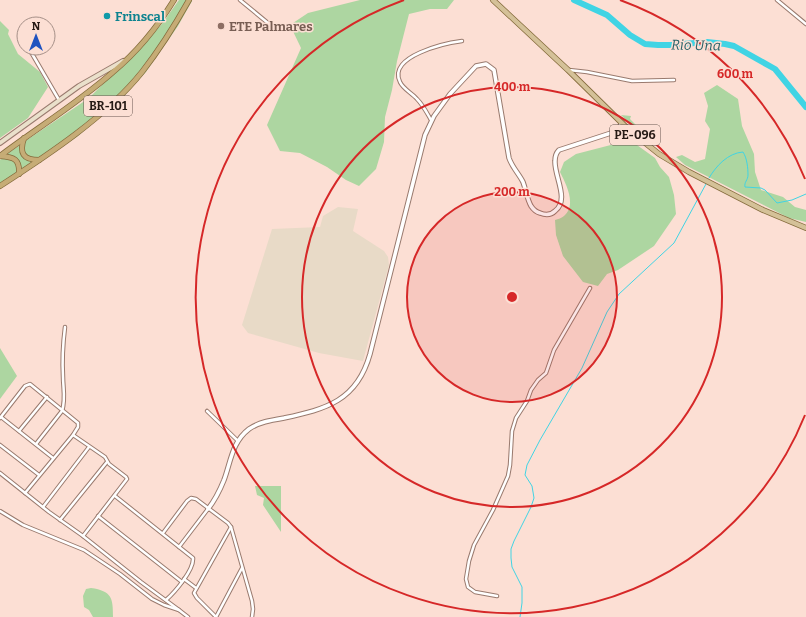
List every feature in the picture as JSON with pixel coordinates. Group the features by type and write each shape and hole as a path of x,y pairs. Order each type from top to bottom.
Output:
{"highway":[{"name":"BR-101","path":"0,156 105,80 127,59 160,20 174,0"},
{"name":"BR-101","path":"0,186 73,136 122,94 142,73 158,51 189,0"},
{"path":"24,138 22,147 23,155 32,160 39,160"},
{"path":"0,156 11,157 16,160 19,174"}],"main road":[{"name":"PE-096","path":"493,0 622,123 659,154 689,172 763,210 806,228"},
{"path":"0,143 86,81 127,59"}],"street":[{"path":"240,0 274,28"},
{"path":"777,0 806,24"},
{"path":"431,120 419,100 401,84 398,78 398,72 403,63 414,56 447,43 462,41"},
{"path":"33,56 59,100"},
{"path":"179,547 208,509 220,489 232,452 238,441 250,429 258,425 319,409 334,403 349,392 360,377 368,363 425,135 431,120 443,103 476,66 486,64 492,68 496,75 503,131 511,164 522,182 530,205 541,214 553,213 558,209 562,200 554,162 555,156 558,152 564,148 611,133 618,129 622,123"},
{"path":"568,70 587,72 632,81 674,80"},
{"path":"497,596 475,592 468,586 466,579 468,560 508,476 512,431 516,418 527,401 531,390 538,380 546,373 554,350 590,288"},
{"path":"36,444 62,411 65,399 63,375 64,326"},
{"path":"25,493 78,427 78,423 32,384 28,384 0,418 53,458"},
{"path":"19,431 47,397"},
{"path":"207,412 238,441"},
{"path":"73,435 105,457 107,462 127,479 83,536"},
{"path":"0,445 39,475"},
{"path":"43,507 90,447"},
{"path":"60,520 107,462"},
{"path":"0,474 188,617"},
{"path":"115,496 192,557 193,560 183,580 177,589 166,600"},
{"path":"162,533 189,499 196,499 231,527 252,605 252,617"},
{"path":"0,511 23,524 84,550 120,574 152,599 180,610"},
{"path":"98,516 183,580 196,588"},
{"path":"231,527 194,593 195,596 216,617 242,568"}],"shaded area":[{"path":"338,207 358,209 353,231 384,251 388,257 389,265 363,361 319,353 248,333 242,325 272,229 320,227 323,216"}],"green space":[{"path":"179,0 192,1 178,26 146,72 126,94 78,136 40,162 31,162 28,160 24,155 24,142 89,98 124,66 161,25"},
{"path":"360,0 454,0 447,9 430,9 409,14 385,117 384,142 376,169 359,186 300,153 280,151 267,125 301,48 290,25 308,13"},
{"path":"0,21 9,30 8,34 16,50 16,56 20,56 40,72 48,87 28,118 0,138"},
{"path":"717,85 738,99 742,126 754,154 755,172 761,190 783,197 795,207 806,210 806,222 789,218 685,165 676,157 682,155 695,162 705,159 710,129 705,121 708,106 704,93"},
{"path":"621,115 631,116 630,119 643,132 649,141"},
{"path":"630,140 655,158 660,167 669,177 674,195 676,214 654,246 618,270 607,274 598,286 583,282 563,256 556,235 555,220 564,216 570,206 569,194 560,172 564,162 576,154"},
{"path":"23,143 25,158 33,164 39,163 21,175 21,166 18,160 13,156 4,156"},
{"path":"3,158 15,158 20,175 0,189 0,160"},
{"path":"0,348 17,376 0,399"},
{"path":"255,486 281,486 281,532 263,505 264,498 257,495"},
{"path":"91,588 103,591 110,596 113,605 113,617 93,617 89,610 84,607 83,596 86,589"}],"waterway":[{"name":"Rio Una","path":"574,0 607,15 630,35 645,44 671,45 707,42 734,46 775,69 806,107"},
{"path":"709,178 723,161 732,155 743,152 748,169 748,177 745,187 761,188 765,190 777,203 792,200 806,194"},
{"path":"520,617 522,587 512,567 511,549 534,498 532,486 525,475 527,465 582,368 607,312 619,294 674,243 706,184"}],"place":[{"name":"Frinscal","path":"107,16"},
{"name":"ETE Palmares","path":"221,26"}]}
